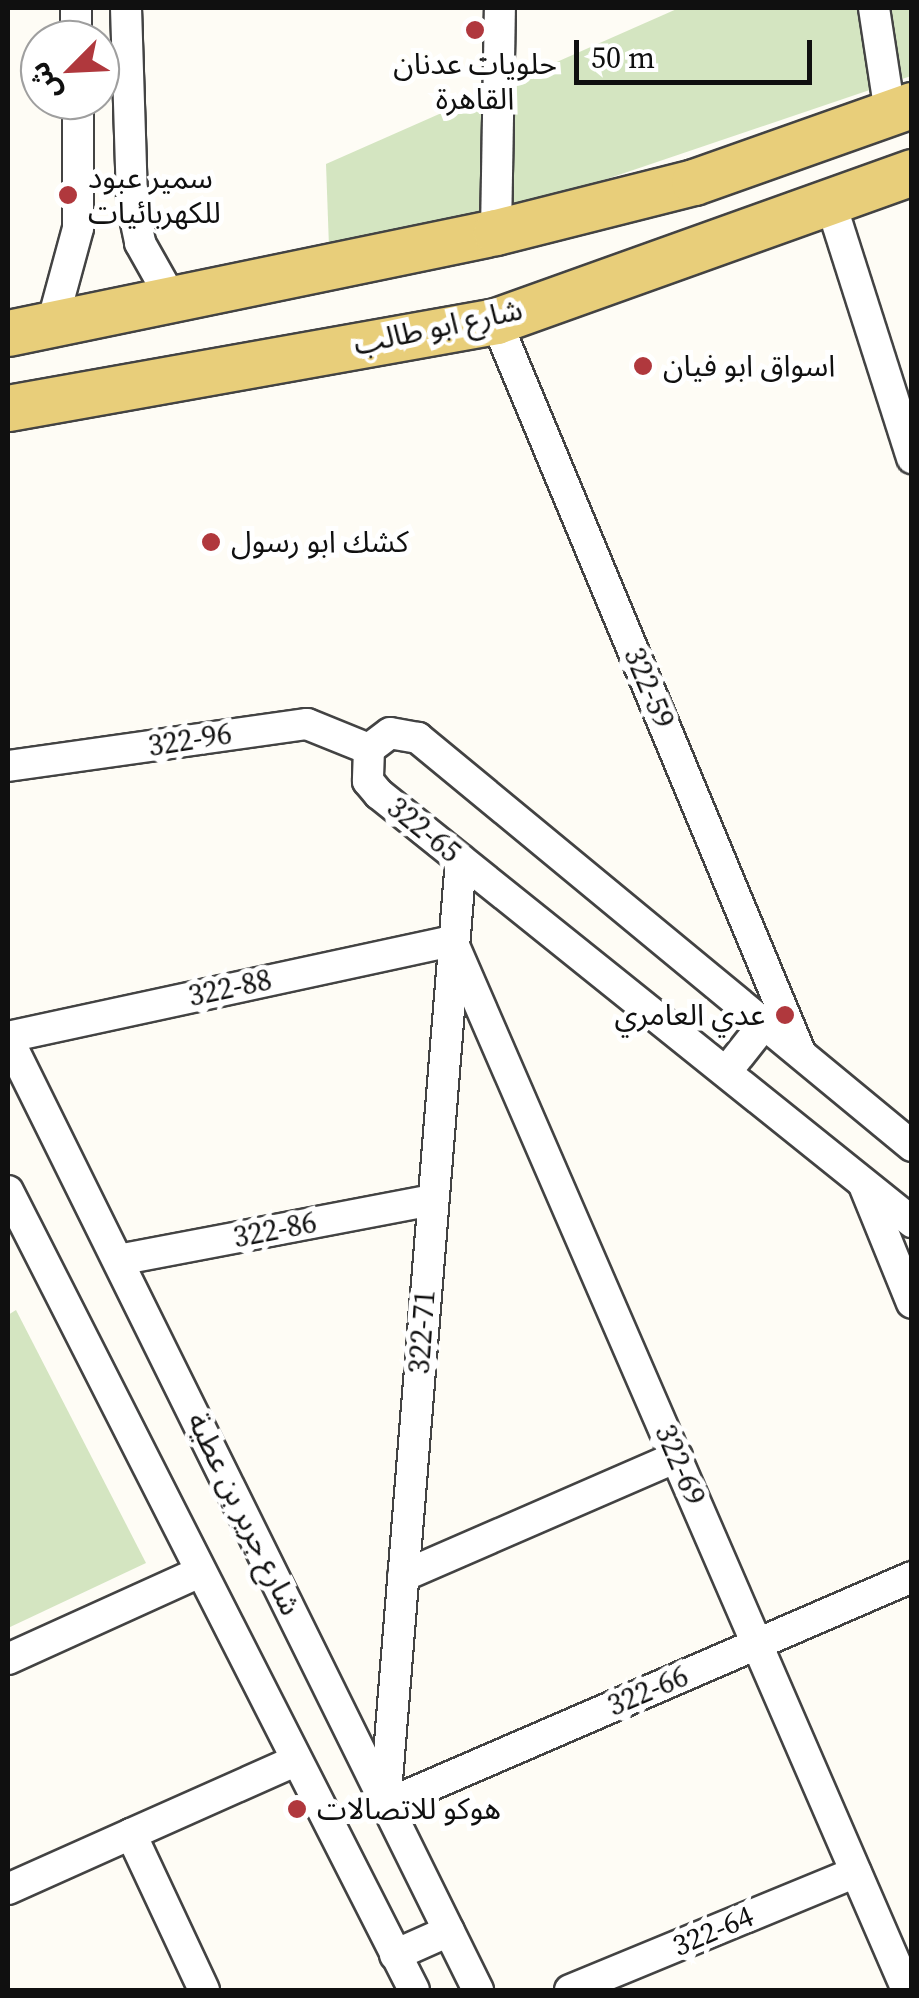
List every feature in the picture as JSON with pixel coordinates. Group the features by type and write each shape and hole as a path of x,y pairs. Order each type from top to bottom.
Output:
{"main road":[{"path":"8,333 496,232 694,182 901,109"},
{"name":"شارع ابو طالب","path":"8,408 496,321 912,172"}],"street":[{"path":"126,8 132,204 140,243 171,298"},
{"path":"496,232 500,8"},
{"path":"874,8 901,109"},
{"path":"52,324 78,228 78,120"},
{"path":"830,201 909,442"},
{"name":"322-59","path":"496,321 802,1054"},
{"name":"322-96","path":"8,766 307,724 368,749"},
{"path":"368,749 390,733 418,738 912,1146"},
{"name":"322-65","path":"368,749 368,781 460,860 912,1222"},
{"name":"322-71","path":"385,1805 460,860"},
{"name":"322-88","path":"8,1038 452,941"},
{"name":"322-69","path":"452,941 908,1990"},
{"path":"726,1072 764,1024"},
{"name":"شارع جرير بن عطية","path":"8,1038 478,1990"},
{"path":"863,1183 912,1303"},
{"path":"8,1192 293,1762 414,1990"},
{"name":"322-86","path":"118,1260 432,1200"},
{"path":"403,1576 677,1457"},
{"path":"8,1659 200,1572"},
{"name":"322-66","path":"385,1805 912,1577"},
{"path":"8,1889 293,1762"},
{"path":"131,1834 204,1990"},
{"name":"322-64","path":"570,1990 856,1872"},
{"path":"395,1955 448,1931"}],"green space":[{"path":"679,8 911,8 911,76 527,206 329,247 326,164"},
{"path":"16,1310 146,1563 8,1628 8,1315"}],"place":[{"name":"حلويات عدنان القاهرة","path":"475,30"},
{"name":"سمير عبود للكهربائيات","path":"68,195"},
{"name":"اسواق ابو فيان","path":"643,366"},
{"name":"كشك ابو رسول","path":"211,542"},
{"name":"عدي العامري","path":"785,1015"},
{"name":"هوكو للاتصالات","path":"297,1809"}]}
